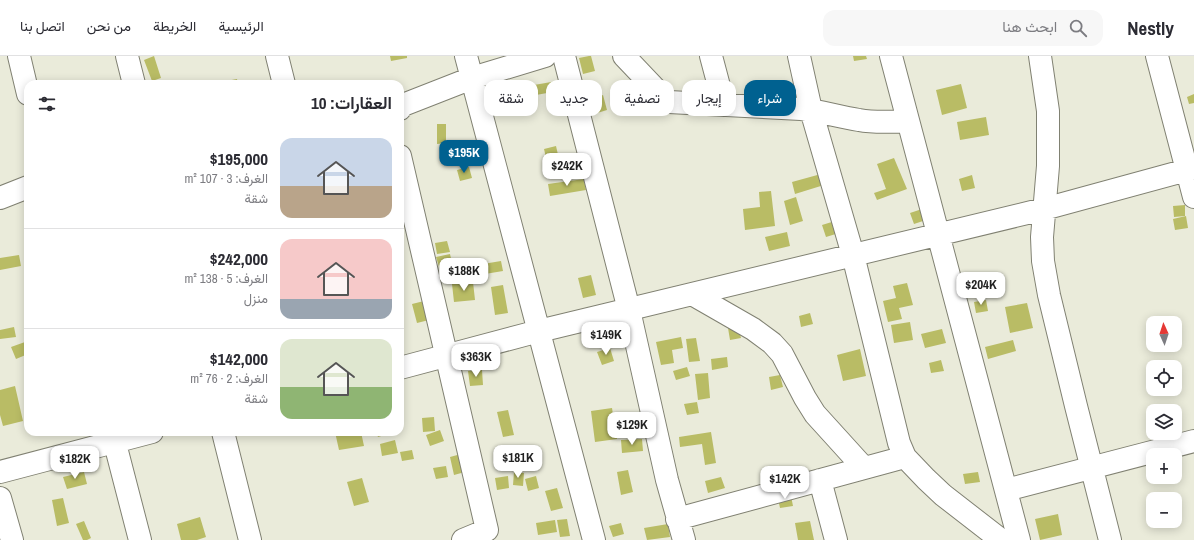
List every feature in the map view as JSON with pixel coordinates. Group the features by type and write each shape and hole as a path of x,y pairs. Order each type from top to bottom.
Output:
{"street":[{"path":"19,56 25,80"},
{"path":"127,56 133,80"},
{"path":"277,56 283,80"},
{"path":"466,56 594,540"},
{"path":"404,105 472,78 545,56"},
{"path":"564,56 629,310 662,462 684,540"},
{"path":"624,56 669,102 682,103"},
{"path":"711,56 717,80"},
{"path":"799,56 811,110 853,255 904,457 943,495 1002,540"},
{"path":"891,56 1019,540"},
{"path":"1040,56 1048,111 1048,166 1042,237 1043,261 1049,295 1110,540"},
{"path":"1157,56 1190,169 1194,198"},
{"path":"736,106 811,110 865,121 908,121"},
{"path":"404,367 539,331 1044,209 1190,169"},
{"path":"404,180 487,530 463,540"},
{"path":"0,198 24,188"},
{"path":"692,294 772,343 782,354 815,414 864,468"},
{"path":"224,436 250,540"},
{"path":"0,472 113,437 140,540"},
{"path":"1006,490 1194,441"},
{"path":"677,519 904,457"},
{"path":"820,480 836,540"},
{"path":"0,498 12,540"}],"building":[{"path":"154,56 161,78 152,80 144,60"},
{"path":"390,56 407,56 407,58 391,61"},
{"path":"591,56 595,71 583,74 579,58"},
{"path":"853,56 866,56 867,59 854,61"},
{"path":"546,83 546,93 538,95 538,84"},
{"path":"961,84 967,108 942,115 936,90"},
{"path":"1194,94 1194,103 1189,104 1187,97"},
{"path":"602,95 607,110 602,112"},
{"path":"986,117 989,135 960,140 957,122"},
{"path":"437,124 446,124 446,143 437,144"},
{"path":"556,146 559,159 547,162 544,149"},
{"path":"894,158 907,189 877,200 874,193 886,189 877,164"},
{"path":"469,167 472,178 460,181 457,170"},
{"path":"821,174 824,185 795,194 792,182"},
{"path":"972,175 975,188 962,191 959,179"},
{"path":"584,179 586,190 550,196 548,184"},
{"path":"771,191 775,226 745,230 743,209 760,207 759,192"},
{"path":"796,197 803,221 790,225 784,201"},
{"path":"1185,205 1185,216 1174,217 1173,206"},
{"path":"922,209 926,220 914,224 910,213"},
{"path":"1186,216 1188,228 1175,230 1173,219"},
{"path":"835,221 839,233 826,237 822,225"},
{"path":"787,232 790,246 769,251 765,237"},
{"path":"447,241 450,252 437,254 435,243"},
{"path":"450,254 453,267 440,270 436,257"},
{"path":"19,255 21,266 0,270 0,258"},
{"path":"501,261 503,271 473,276 471,266"},
{"path":"591,275 596,295 583,298 578,278"},
{"path":"473,282 475,300 454,302 452,284"},
{"path":"907,283 913,305 899,308 902,319 888,322 883,301 896,298 893,286"},
{"path":"503,285 508,313 495,315 491,287"},
{"path":"986,300 988,311 976,313 974,302"},
{"path":"424,301 429,320 417,323 412,304"},
{"path":"1027,303 1033,328 1010,333 1005,307"},
{"path":"810,313 813,324 801,327 799,316"},
{"path":"910,322 913,340 894,343 891,325"},
{"path":"738,325 741,338 730,340 728,328"},
{"path":"14,327 16,337 0,339 0,330"},
{"path":"942,329 946,343 925,348 921,334"},
{"path":"681,337 683,348 672,350 674,363 661,365 656,342"},
{"path":"696,338 700,361 689,362 686,339"},
{"path":"1013,340 1016,351 988,359 985,347"},
{"path":"24,342 24,356 16,359 11,347"},
{"path":"610,348 614,361 602,365 597,352"},
{"path":"860,349 866,376 843,381 837,355"},
{"path":"727,357 728,367 712,370 711,359"},
{"path":"941,360 944,371 931,373 929,363"},
{"path":"687,367 690,376 676,380 673,371"},
{"path":"482,370 483,385 470,386 468,371"},
{"path":"708,373 710,398 698,400 695,374"},
{"path":"780,375 783,387 771,390 769,377"},
{"path":"15,386 23,421 3,426 0,415 0,390"},
{"path":"697,402 699,413 687,415 684,404"},
{"path":"612,408 617,439 595,442 591,411"},
{"path":"508,410 514,435 503,437 497,412"},
{"path":"434,417 435,431 423,432 422,418"},
{"path":"440,430 444,441 430,446 426,435"},
{"path":"711,432 716,463 705,465 702,444 680,447 679,437"},
{"path":"336,436 362,436 364,446 339,450"},
{"path":"642,439 643,451 622,453 621,440"},
{"path":"395,440 398,453 382,456 380,444"},
{"path":"412,450 414,459 402,461 400,452"},
{"path":"461,454 465,472 454,475 450,457"},
{"path":"446,466 448,477 436,479 433,468"},
{"path":"628,470 633,492 621,495 617,472"},
{"path":"84,472 87,484 67,489 63,477"},
{"path":"514,472 524,473 523,486 513,485"},
{"path":"978,472 980,482 965,484 963,474"},
{"path":"508,476 509,488 497,490 495,478"},
{"path":"536,476 539,488 528,491 525,479"},
{"path":"721,477 725,488 708,493 705,481"},
{"path":"362,478 369,502 354,506 347,482"},
{"path":"557,488 563,508 551,511 545,491"},
{"path":"790,491 793,506 780,508 777,494"},
{"path":"63,498 69,523 57,526 52,500"},
{"path":"1058,514 1062,535 1040,540 1035,519"},
{"path":"200,517 206,537 197,540 181,540 177,524"},
{"path":"567,519 570,536 560,537 557,520"},
{"path":"555,520 557,532 538,535 536,523"},
{"path":"84,521 91,538 87,540 83,540 76,524"},
{"path":"810,521 814,540 798,540 795,523"},
{"path":"621,523 624,534 613,537 609,526"},
{"path":"668,524 670,537 647,540 644,528"}]}
